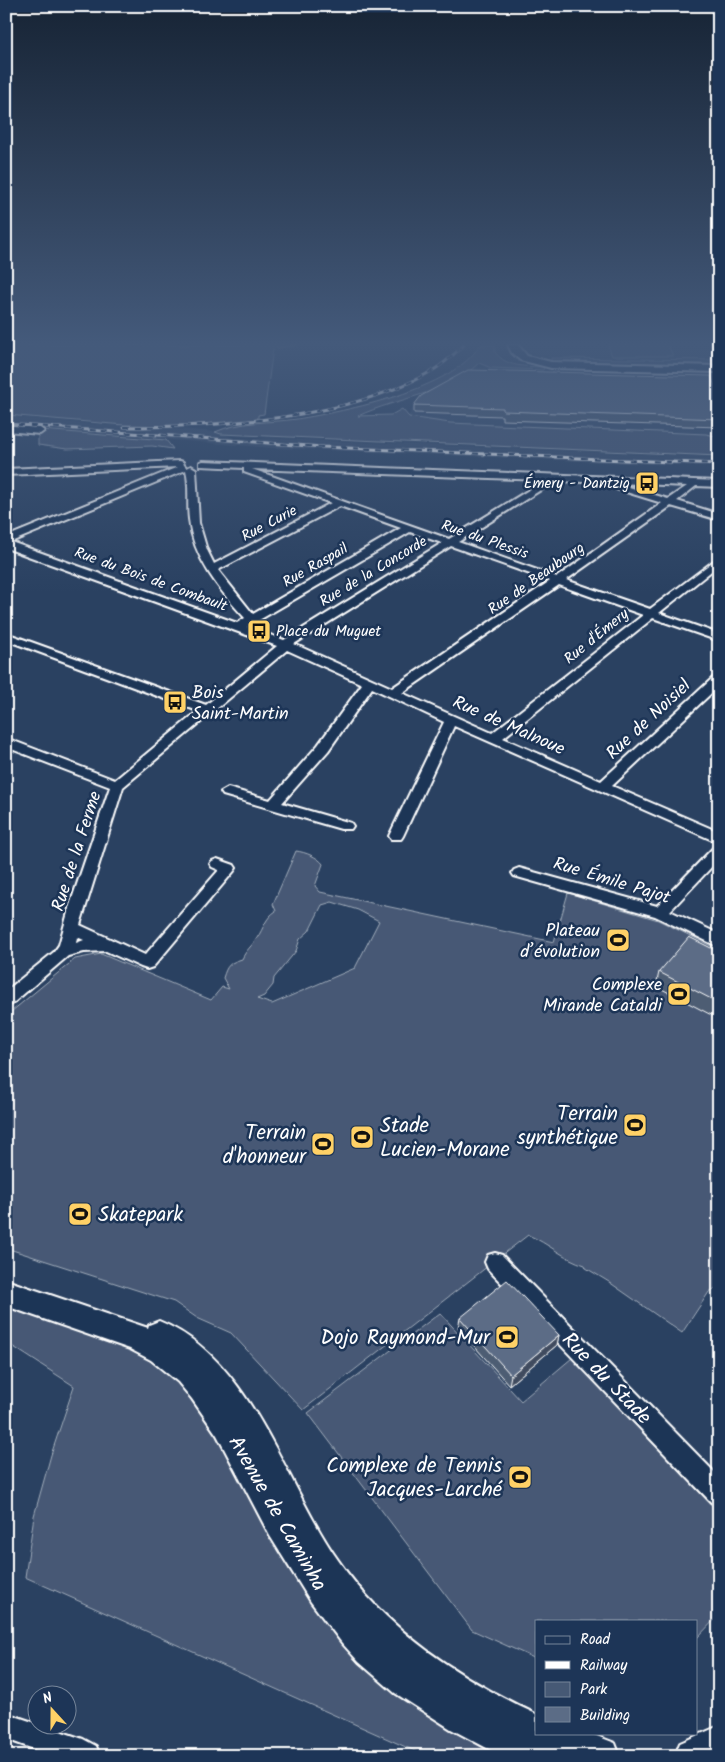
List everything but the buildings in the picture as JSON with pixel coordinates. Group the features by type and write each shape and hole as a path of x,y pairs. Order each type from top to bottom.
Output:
{"street":[{"path":"6,428 40,431"},
{"path":"6,542 191,464"},
{"path":"191,464 194,524 203,551 229,595 252,619"},
{"path":"6,472 191,464 719,484"},
{"name":"Rue du Plessis","path":"242,465 249,471 719,638"},
{"name":"Rue de la Concorde","path":"286,645 304,631 550,481 551,477"},
{"path":"598,479 719,517"},
{"name":"Rue de Beaubourg","path":"393,694 670,502 691,487 692,483"},
{"name":"Rue Curie","path":"213,569 339,503"},
{"name":"Rue Raspail","path":"236,628 409,528"},
{"name":"Rue du Bois de Combault","path":"6,542 286,645"},
{"name":"Rue d'Émery","path":"494,739 719,560"},
{"path":"6,636 207,710"},
{"name":"Rue de Malnoue","path":"286,645 719,838"},
{"name":"Rue de la Ferme","path":"6,1000 63,952 69,940 117,785 286,645"},
{"name":"Rue de Noisiel","path":"603,786 719,679"},
{"path":"273,805 323,748 369,683"},
{"path":"396,836 451,720"},
{"path":"6,742 117,785"},
{"path":"228,792 346,826"},
{"path":"660,912 719,850"},
{"path":"72,928 147,963 229,868 216,864"},
{"name":"Rue Émile Pajot","path":"519,873 660,912 719,942"},
{"path":"63,952 84,946 108,945"},
{"name":"Rue du Stade","path":"495,1262 719,1494"},
{"name":"Avenue de Caminha","path":"6,1280 132,1322 168,1339 184,1350 200,1364 229,1400 306,1539 327,1573 353,1606 387,1642 430,1676 459,1695 535,1733"},
{"name":"Avenue de Caminha","path":"6,1293 124,1332 170,1356 192,1375 225,1421 312,1577 330,1602 364,1641 390,1667 448,1709 490,1732 543,1756"},
{"path":"6,1726 74,1749 86,1756"},
{"name":"Avenue de Caminha","path":"539,1734 602,1756"},
{"path":"693,1756 719,1744"}],"shaded area":[{"path":"9,427 176,427 215,432 235,438 719,457 719,467 274,448"},
{"path":"548,427 719,427 719,437 706,434"}],"green space":[{"path":"548,427 706,434 719,437 719,456 221,434 215,432 225,428"},
{"path":"41,430 166,440 173,449 152,446 67,449 38,445 38,432"},
{"name":"Stade Lucien-Morane","path":"296,851 311,855 323,864 315,886 320,892 554,942 568,893 658,920 719,950 719,1286 709,1292 682,1333 586,1268 585,1265 570,1259 528,1235 303,1410 231,1333 197,1318 174,1302 6,1248 6,1016 75,959 101,954 211,1000 222,987 229,989 223,978 226,970 231,963 242,959 255,941 267,920 276,911 273,904","holes":["332,902 358,910 379,921 355,968 272,1004 257,999 264,996 273,985 274,978 296,951 300,939 309,931 322,905"]},
{"path":"6,1303 132,1349 155,1361 177,1378 214,1430 286,1565 316,1610 338,1638 382,1682 407,1701 453,1731 497,1756 426,1756 25,1577 34,1516 51,1455 74,1386 6,1342"},
{"name":"Complexe de Tennis Jacques-Larché","path":"440,1313 521,1401 572,1358 719,1513 719,1615 698,1637 698,1620 535,1620 535,1659 472,1630 308,1413"}],"railway":[{"path":"50,427 323,447 719,464"}],"place":[{"name":"Émery - Dantzig","path":"647,483"},
{"name":"Place du Muguet","path":"259,631"},
{"name":"Bois Saint-Martin","path":"175,702"},
{"name":"Plateau d’évolution","path":"618,940"},
{"name":"Complexe Mirande Cataldi","path":"679,994"},
{"name":"Terrain synthétique","path":"635,1125"},
{"name":"Stade Lucien-Morane","path":"362,1137"},
{"name":"Terrain d'honneur","path":"323,1144"},
{"name":"Skatepark","path":"80,1214"},
{"name":"Dojo Raymond-Mur","path":"507,1337"},
{"name":"Complexe de Tennis Jacques-Larché","path":"520,1477"}]}
